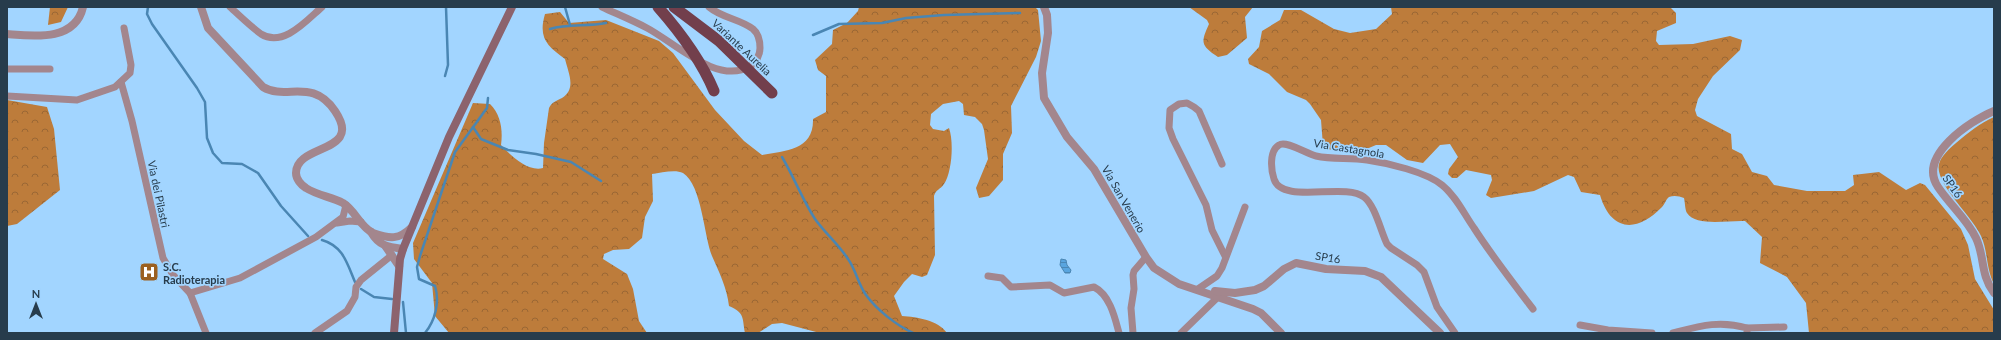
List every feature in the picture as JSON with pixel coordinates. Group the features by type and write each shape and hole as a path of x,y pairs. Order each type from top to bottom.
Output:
{"highway":[{"path":"658,7 682,36 712,86"},
{"name":"Variante Aurelia","path":"674,7 719,41 772,93"}],"main road":[{"path":"394,333 399,266 404,247 449,137 513,9"}],"street":[{"path":"7,34 42,36 53,35 63,31 71,25 78,18 82,7"},
{"path":"201,7 208,28 263,87 273,91 308,91 324,99 335,110 341,123 342,130 338,139 328,147 306,156 297,166 296,173 299,181 306,188 346,205 378,241 386,247 399,266"},
{"path":"230,7 239,11 261,34 275,38 289,34 322,7"},
{"path":"602,7 647,28 690,57 722,70 744,70 754,64 760,51 760,38 753,30 724,17 709,7"},
{"name":"Via San Venerio","path":"1044,7 1047,15 1048,33 1042,73 1044,98 1067,137 1094,169 1146,257 1154,268 1168,278 1179,284 1219,296 1257,311 1281,333"},
{"path":"7,96 76,100 115,87 130,72 132,65 124,28"},
{"path":"7,69 50,69"},
{"name":"Via dei Pilastri","path":"121,82 132,121 162,258 173,275 190,293 206,333"},
{"path":"1222,164 1199,111 1187,103 1179,104 1173,107 1170,110 1169,128 1206,205 1212,230 1225,256"},
{"name":"SP16","path":"1994,111 1967,127 1949,142 1936,157 1933,172 1938,187 1960,213 1977,239 1986,281 1994,293"},
{"name":"Via Castagnola","path":"1456,333 1437,307 1424,272 1417,265 1387,244 1371,208 1364,197 1351,193 1289,191 1279,188 1276,184 1272,170 1272,159 1278,146 1285,144 1316,156 1367,160 1421,174 1441,184 1455,199 1474,229 1533,309"},
{"path":"190,293 240,278 316,237 337,223 343,217 346,205"},
{"path":"1198,289 1217,276 1222,268 1225,256 1233,243 1245,207"},
{"path":"337,223 350,221 361,222"},
{"path":"392,238 402,236 413,227"},
{"path":"371,232 392,238 404,247"},
{"path":"386,247 404,247"},
{"path":"315,333 347,311 356,297 356,287 369,273 392,255"},
{"path":"1133,333 1131,308 1134,289 1133,275 1134,271 1146,257"},
{"name":"SP16","path":"1198,289 1235,293 1255,290 1264,286 1284,269 1296,263 1326,270 1365,271 1381,277 1440,333"},
{"path":"988,276 1002,278 1011,288 1050,285 1064,293 1094,287 1102,293 1110,306 1119,333"},
{"path":"1181,333 1219,296"},
{"path":"1673,333 1707,324 1736,325 1747,331 1784,327"},
{"path":"1580,326 1608,330 1652,333"}],"green space":[{"path":"50,7 68,7 61,22 48,25"},
{"path":"859,7 1035,7 1038,10 1041,41 1036,57 1011,106 1012,133 1003,154 1003,180 989,196 979,198 976,188 988,159 982,124 975,117 964,115 963,104 959,101 943,104 931,114 930,125 933,129 944,131 949,128 952,149 947,179 934,196 935,255 927,275 922,277 912,274 894,296 902,316 920,318 933,322 947,333 820,333 782,323 772,324 758,333 745,333 742,316 738,311 729,306 725,286 709,247 702,212 694,188 689,179 683,173 676,171 652,174 653,201 645,217 642,238 629,249 613,250 604,254 603,259 627,274 633,289 639,321 647,333 449,333 435,316 432,283 414,259 413,243 473,103 490,104 494,108 500,123 502,134 501,145 510,154 520,162 532,168 543,168 544,143 549,108 553,103 567,94 570,85 565,59 553,50 546,41 543,29 545,14 560,12 569,23 606,20 659,41 673,53 715,110 744,141 762,155 789,150 804,143 809,137 812,129 813,119 826,112 826,76 818,70 815,60 832,44 833,30 847,23 858,11"},
{"path":"1189,7 1253,7 1245,17 1247,38 1227,55 1218,57 1205,46 1204,43 1204,35 1209,24 1207,20"},
{"path":"1391,7 1670,7 1676,13 1676,23 1657,31 1656,41 1659,45 1693,44 1730,36 1742,40 1740,50 1713,76 1698,99 1695,110 1697,116 1731,134 1732,149 1742,154 1752,172 1767,176 1774,185 1807,191 1845,191 1854,185 1853,175 1879,172 1906,190 1920,183 1925,185 1961,229 1968,245 1975,279 1994,310 1994,333 1809,333 1806,303 1787,277 1760,263 1762,237 1745,221 1713,222 1698,220 1691,217 1687,213 1684,198 1675,196 1669,197 1662,207 1643,221 1626,225 1618,222 1611,216 1600,195 1581,192 1574,177 1568,175 1534,191 1491,198 1486,195 1492,180 1491,175 1466,170 1457,178 1452,178 1448,174 1449,169 1458,157 1450,144 1440,145 1423,163 1407,160 1386,145 1376,145 1357,153 1327,149 1323,146 1321,120 1310,104 1306,100 1287,92 1269,74 1249,64 1248,59 1259,47 1262,31 1280,20 1284,10 1301,10 1334,29 1350,33 1376,29 1392,14"},
{"path":"7,100 47,107 54,129 60,190 17,224 7,226"},
{"path":"1994,117 1994,284 1991,278 1981,236 1977,228 1942,181 1939,172 1939,164 1944,155 1954,145 1974,128"}],"water":[{"path":"1061,259 1066,260 1067,265 1071,270 1070,273 1065,273 1060,265"}],"waterway":[{"path":"148,7 147,14 152,24 197,88 205,102 207,138 213,153 222,163 242,164 258,173 281,206 308,236"},
{"path":"445,76 448,65 446,7"},
{"path":"565,7 570,25"},
{"path":"813,35 839,24 882,23 906,18 944,15 1020,13"},
{"path":"550,29 564,26 606,23"},
{"path":"425,333 434,317 437,298 435,286 419,279 417,267 455,152 487,108 488,98"},
{"path":"473,127 481,139 508,150 536,154 571,162 601,181"},
{"path":"782,157 810,211 848,259 866,295 887,317 913,333"},
{"path":"322,240 335,246 340,251 347,262 355,282"},
{"path":"361,289 374,297 392,299"},
{"path":"403,302 406,333"}],"place":[{"name":"S.C. Radioterapia","path":"149,272"}]}
